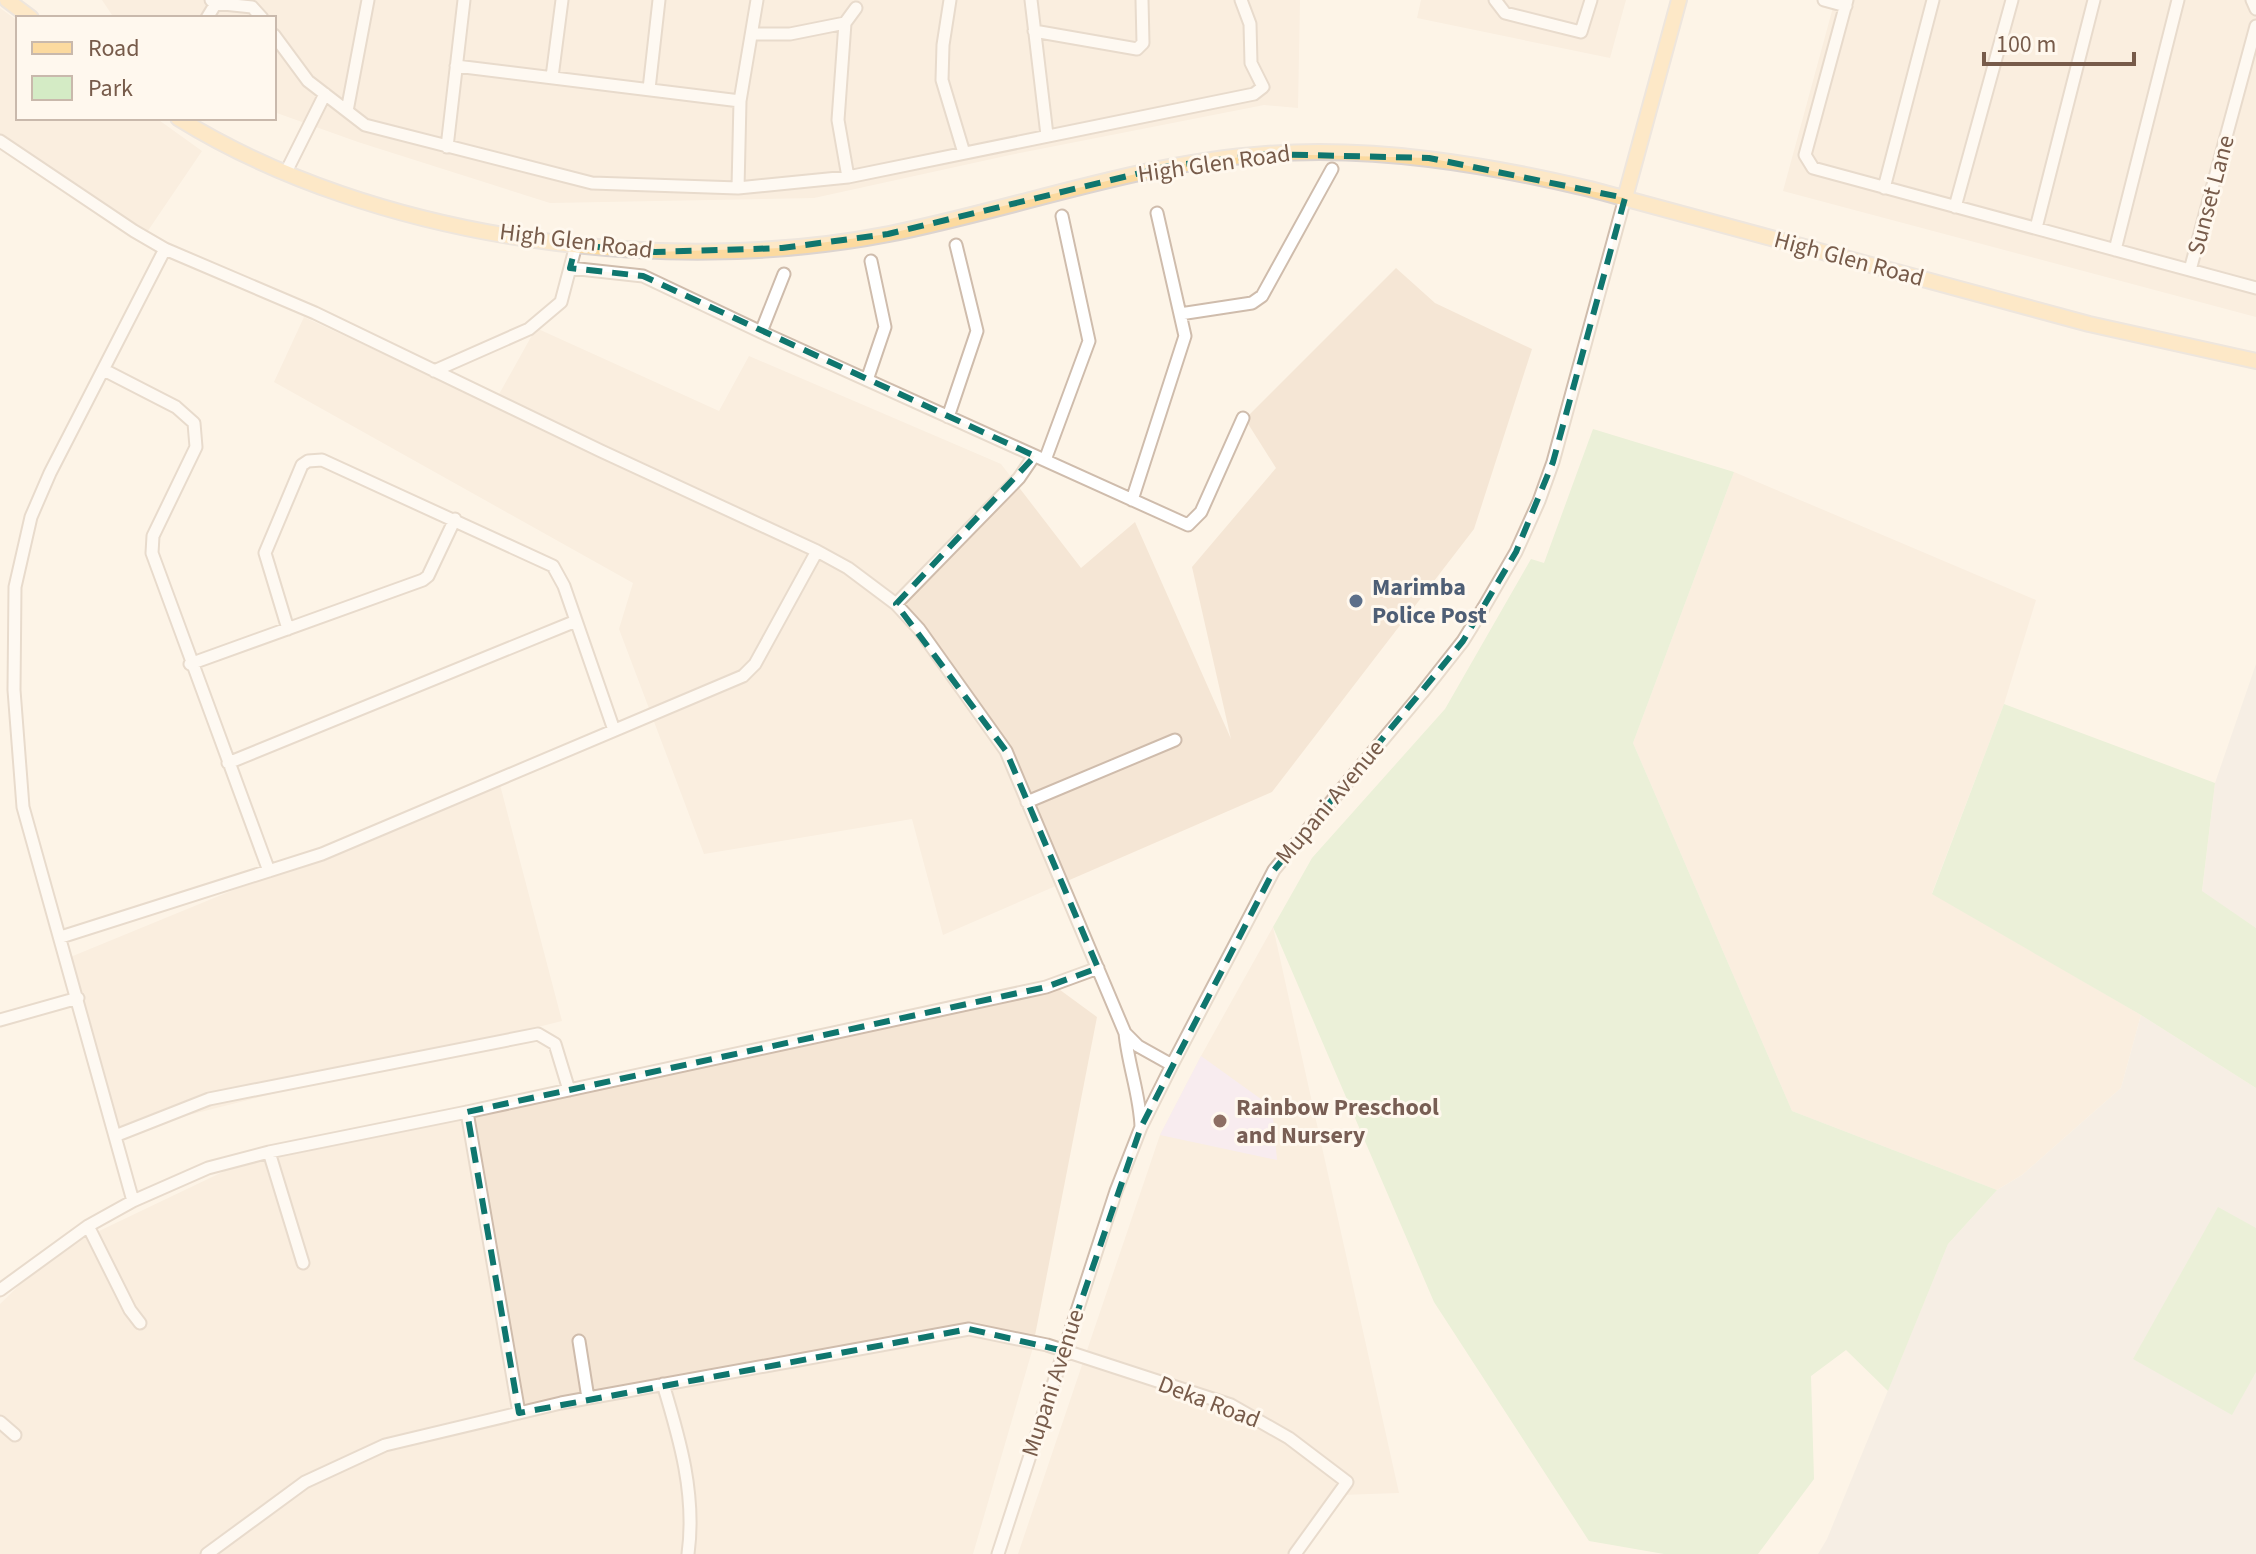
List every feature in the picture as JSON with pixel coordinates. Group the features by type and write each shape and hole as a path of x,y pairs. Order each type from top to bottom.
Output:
{"main road":[{"path":"7,0 28,16"},
{"path":"1625,198 1679,0"},
{"name":"High Glen Road","path":"199,125 286,172 358,199 479,229 576,245 655,252 782,248 888,234 1169,166 1266,154 1313,152 1429,158 1524,174 1625,198 2089,324 2256,361"}],"street":[{"path":"347,111 368,0"},
{"path":"447,147 464,0"},
{"path":"552,77 562,0"},
{"path":"649,89 659,0"},
{"path":"738,188 740,101 757,0"},
{"path":"950,0 943,45 942,80 964,153"},
{"path":"1031,0 1047,135"},
{"path":"1034,31 1137,49 1143,43 1142,0"},
{"path":"276,38 308,81 365,125 581,182 738,188 848,177 1254,94 1263,87 1251,63 1250,24 1241,0"},
{"path":"1495,0 1505,13 1581,32 1591,0"},
{"path":"1824,0 1846,3 1805,155 1813,168 2256,288"},
{"path":"1884,188 1933,0"},
{"path":"1955,207 2012,0"},
{"path":"2036,228 2094,0"},
{"path":"2115,250 2178,0"},
{"path":"2252,0 2256,9"},
{"path":"214,1 246,5 260,16"},
{"path":"848,177 838,120 845,23 856,8"},
{"path":"753,34 790,34 845,23"},
{"name":"Sunset Lane","path":"2190,270 2256,26"},
{"path":"456,66 740,101"},
{"path":"286,172 325,94"},
{"path":"0,141 165,249 315,313 817,551 848,568 896,604 919,629 1006,751 1125,1033 1140,1102 1141,1127"},
{"path":"1180,314 1252,303 1262,296 1332,169"},
{"name":"Mupani Avenue","path":"998,1554 1116,1191 1141,1127 1172,1065 1274,870 1463,641 1516,552 1553,462 1625,198"},
{"path":"1132,500 1185,336 1157,213"},
{"path":"896,604 1040,458 1089,341 1062,216"},
{"path":"434,371 529,329 561,302 576,245"},
{"path":"948,417 977,331 956,245"},
{"path":"133,1201 23,807 14,690 15,587 31,517 50,473 165,249"},
{"path":"867,380 885,327 871,261"},
{"path":"570,268 643,276 1188,525 1195,520 1243,418"},
{"path":"761,332 784,274"},
{"path":"104,370 176,407 194,423 196,447 153,536 152,553 190,664 269,871"},
{"path":"288,629 265,553 302,465 308,461 328,461 553,566 564,586 614,730"},
{"path":"190,664 423,580 428,576 455,519"},
{"path":"61,937 322,854 743,676 750,670 817,551"},
{"path":"228,763 576,621"},
{"path":"0,656 14,658"},
{"path":"1027,802 1175,740"},
{"path":"0,1290 88,1226 133,1201 208,1168 269,1152 1046,987 1098,968"},
{"path":"0,1020 78,998"},
{"path":"1125,1033 1138,1046 1172,1065"},
{"path":"115,1136 209,1099 538,1034 555,1044 569,1090"},
{"path":"467,1112 519,1413"},
{"path":"269,1152 303,1263"},
{"path":"88,1226 130,1310 140,1323"},
{"path":"207,1554 305,1482 385,1445 519,1413 969,1329 1064,1351"},
{"path":"579,1341 588,1398"},
{"name":"Deka Road","path":"1064,1351 1231,1405 1289,1438 1347,1482 1295,1554"},
{"path":"663,1384 684,1452 690,1506 688,1554"},
{"path":"0,1422 15,1435"}],"highlighted area":[{"path":"1266,154 1429,158 1625,198 1553,462 1516,552 1463,641 1274,870 1141,1127 1064,1351 969,1329 519,1413 467,1112 1046,987 1098,968 1006,751 896,604 1035,456 643,276 570,268 576,245 655,252 782,248 888,234 1169,166"}],"shaded area":[{"path":"102,0 1300,0 1298,108 1264,105 1010,155 814,198 550,203 276,113 276,16 113,16"},
{"path":"1421,0 1626,0 1610,58 1417,18"},
{"path":"1835,0 2256,0 2256,317 1783,191"},
{"path":"0,8 16,20 16,120 159,120 202,151 141,241 0,144"},
{"path":"1396,268 1435,303 1532,349 1474,529 1272,792 943,935 912,819 704,854 619,629 633,583 274,382 304,317 493,405 536,328 719,411 749,356 1001,464 1081,568 1135,522 1231,739 1192,567 1276,468 1245,419"},
{"path":"1734,472 2036,600 2004,704 1932,893 2141,1015 2121,1088 2022,1175 1997,1190 1792,1111 1633,743"},
{"path":"2256,664 2256,928 2202,892 2215,783"},
{"path":"499,781 562,1021 121,1132 68,958"},
{"path":"1273,927 1399,1493 1341,1495 1300,1554 1018,1554 1160,1135"},
{"path":"1056,987 1097,1017 1032,1351 973,1554 0,1554 0,1304 51,1254 256,1156"},
{"path":"2141,1015 2256,1088 2256,1554 1818,1554 1827,1539 1948,1244 1997,1190 2022,1175 2121,1088"},
{"name":"Rainbow Preschool and Nursery","path":"1201,1056 1272,1107 1277,1160 1160,1135"}],"green space":[{"path":"1593,429 1734,472 1633,743 1792,1111 1997,1190 1948,1244 1888,1391 1846,1350 1811,1376 1814,1479 1758,1554 1664,1554 1589,1541 1434,1302 1273,927 1312,858 1445,709 1531,559 1544,563"},
{"path":"2004,704 2215,783 2202,891 2256,928 2256,1088 2141,1015 1932,894"},
{"path":"2218,1207 2256,1228 2256,1372 2232,1415 2133,1359"}],"place":[{"name":"Marimba Police Post","path":"1356,601"},
{"name":"Rainbow Preschool and Nursery","path":"1220,1121"}]}
